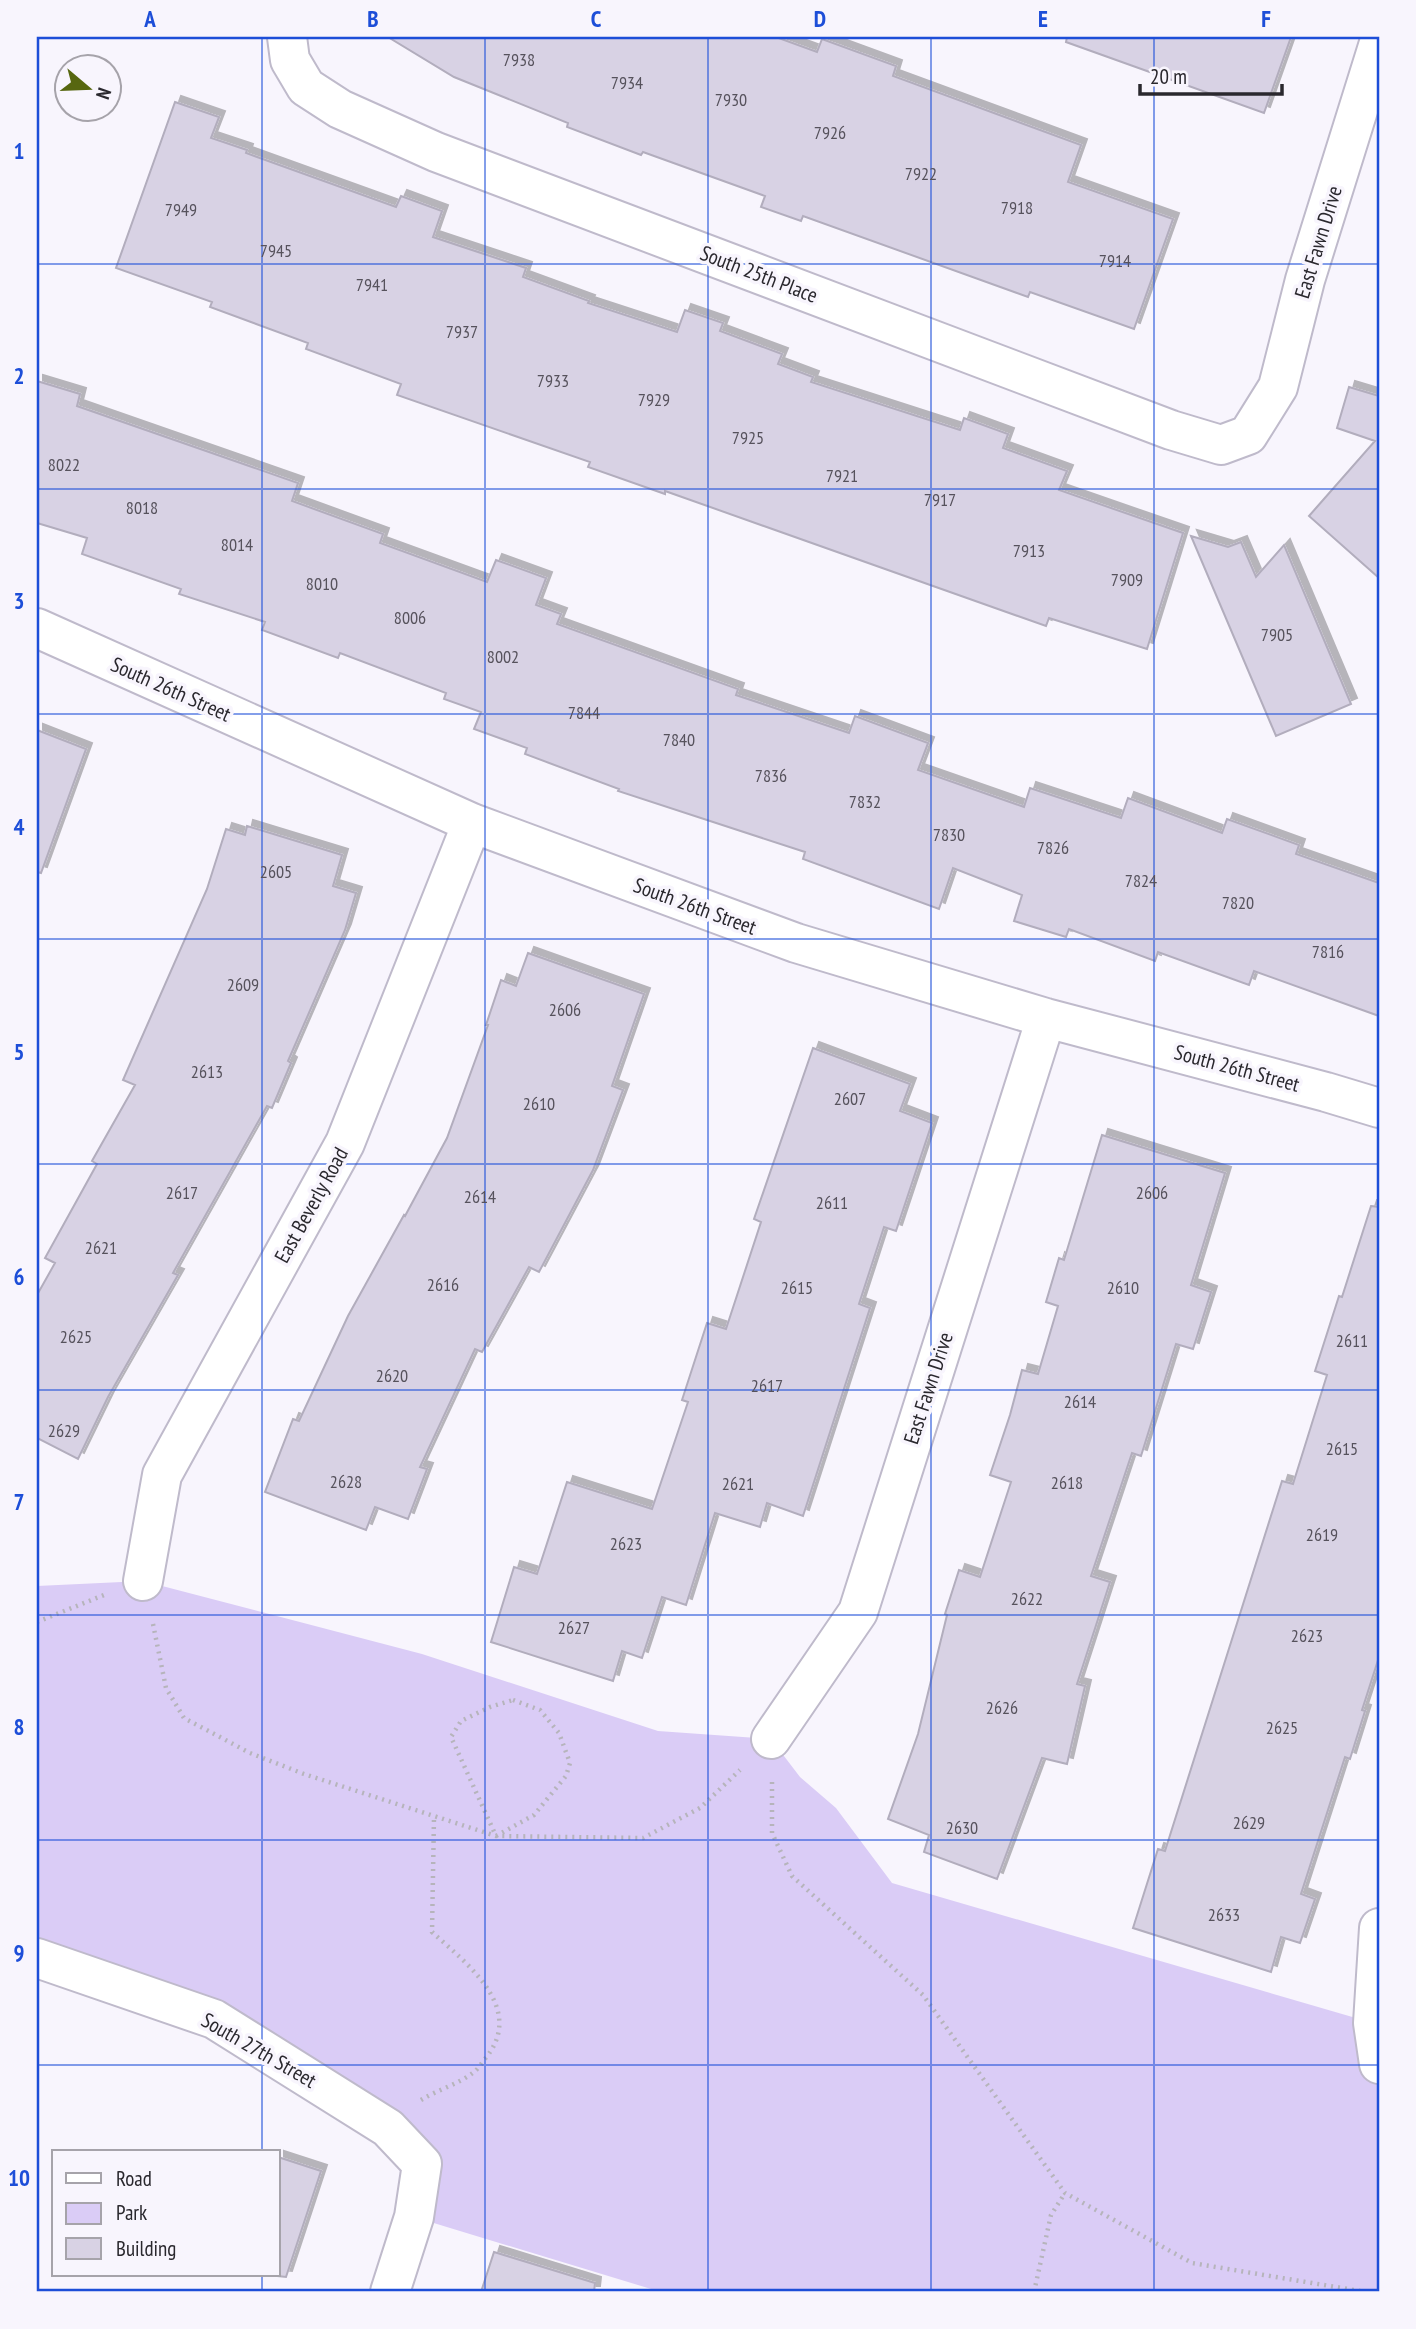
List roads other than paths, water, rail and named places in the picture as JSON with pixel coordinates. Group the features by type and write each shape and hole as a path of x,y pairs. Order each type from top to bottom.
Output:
{"street":[{"name":"East Fawn Drive","path":"1248,435 1278,387 1305,280 1379,43"},
{"name":"South 25th Place","path":"288,48 306,86 340,109 436,152 1171,430 1221,445 1248,435"},
{"name":"South 26th Street","path":"37,628 472,823 796,943 1045,1018 1379,1108"},
{"name":"East Beverly Road","path":"143,1581 162,1475 345,1143 472,823"},
{"name":"East Fawn Drive","path":"771,1739 858,1612 1045,1018"},
{"path":"1379,1928 1373,2023 1379,2064"},
{"name":"South 27th Street","path":"37,1958 214,2019 388,2127 422,2164 414,2217 390,2292"}]}
